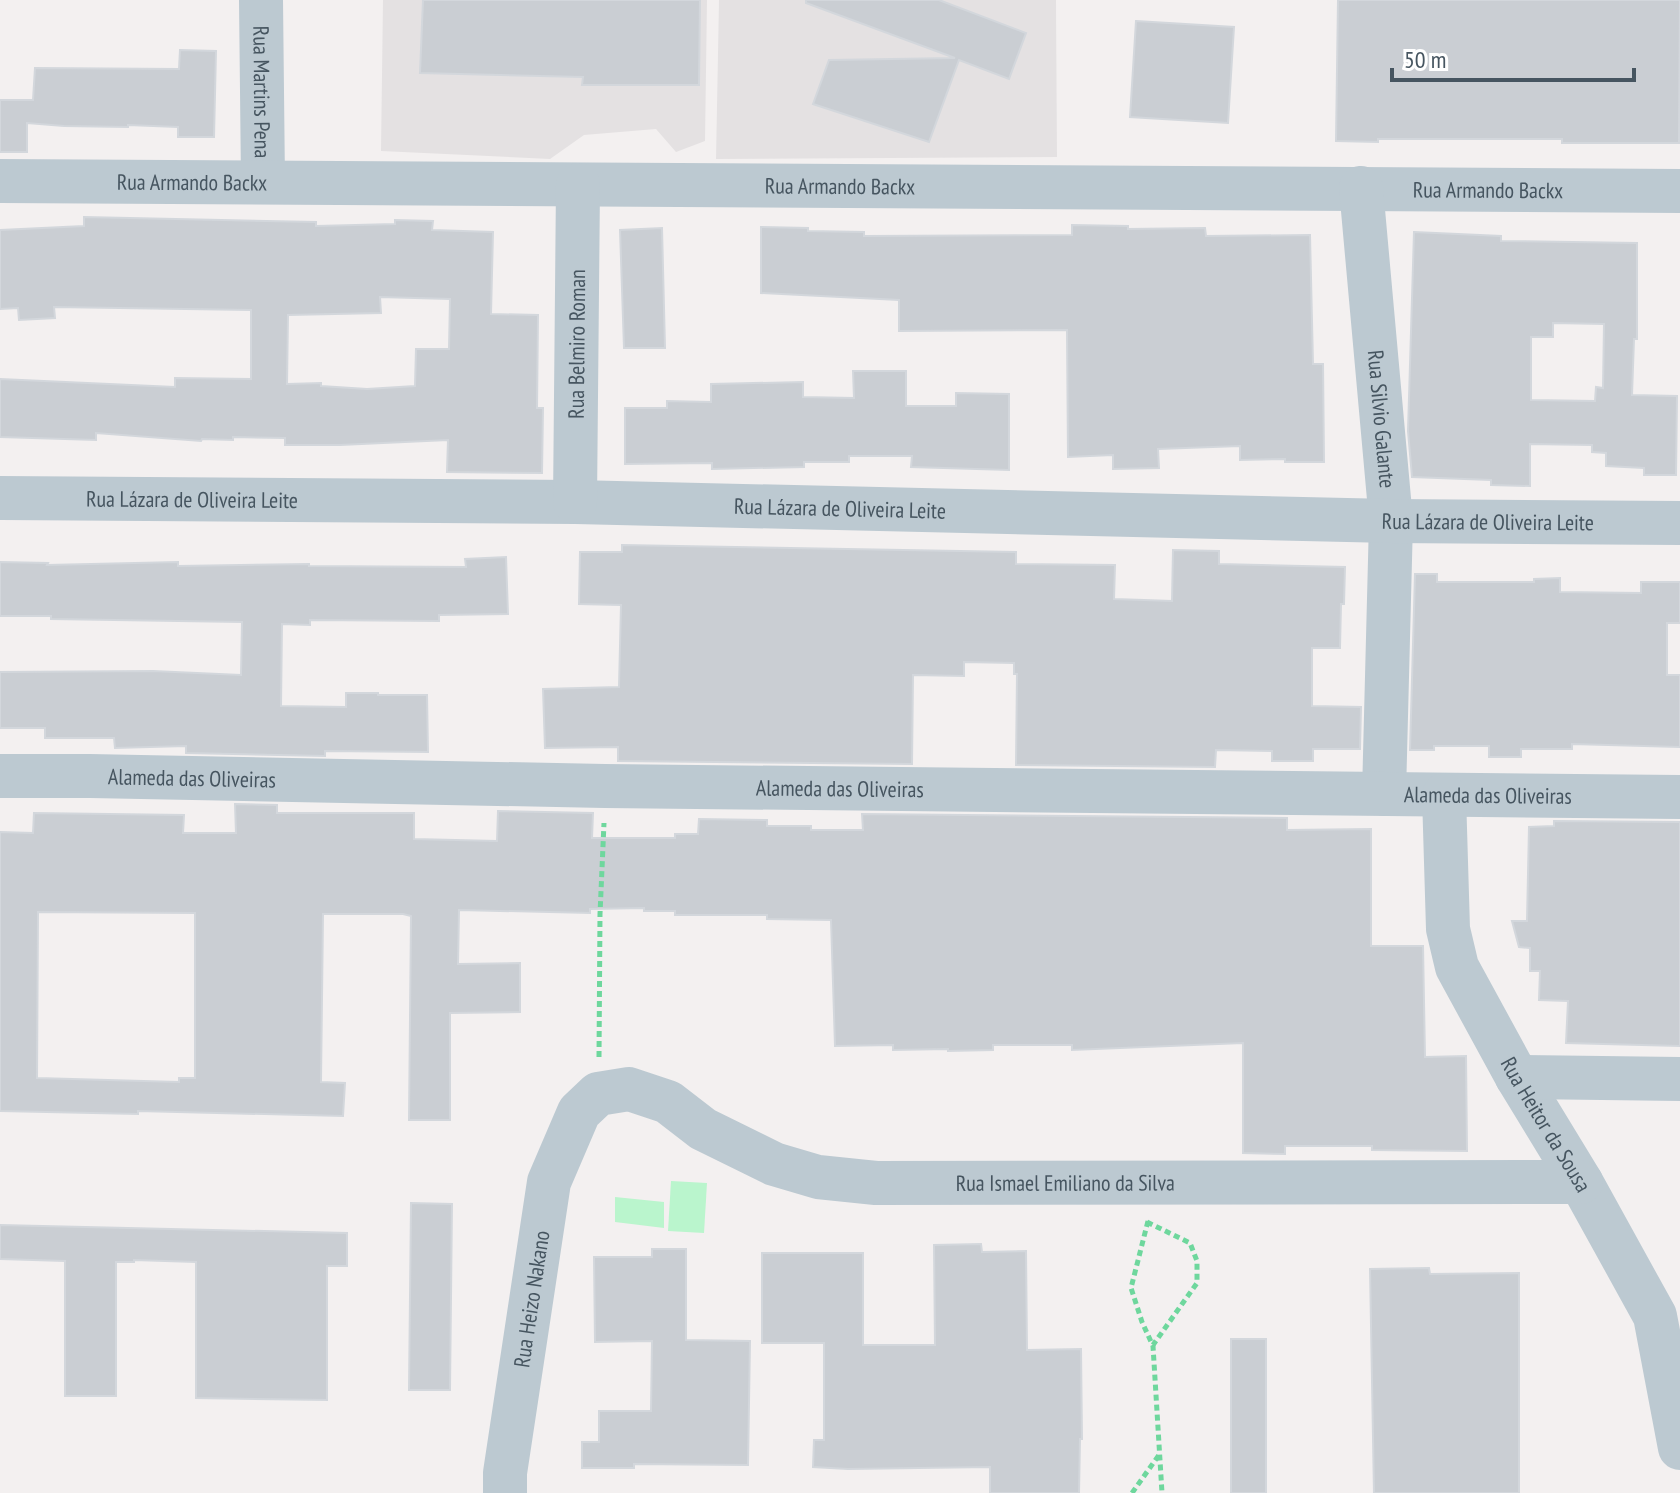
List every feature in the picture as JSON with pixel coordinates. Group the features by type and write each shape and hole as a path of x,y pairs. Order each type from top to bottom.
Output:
{"street":[{"name":"Rua Martins Pena","path":"261,0 263,182"},
{"name":"Rua Armando Backx","path":"0,181 1680,191"},
{"name":"Rua Belmiro Roman","path":"575,502 578,185"},
{"name":"Rua Silvio Galante","path":"1361,188 1391,521 1384,794"},
{"name":"Rua Lázara de Oliveira Leite","path":"0,498 575,502 1391,521 1680,523"},
{"name":"Alameda das Oliveiras","path":"0,776 605,786 1680,797"},
{"name":"Rua Heitor da Sousa","path":"1444,795 1448,929 1457,967 1517,1077 1667,1316 1680,1448"},
{"path":"1517,1077 1680,1079"},
{"name":"Rua Ismael Emiliano da Silva","path":"589,1103 629,1089 668,1102 703,1129 774,1164 818,1177 876,1183 1154,1202 1581,1182"},
{"name":"Rua Heizo Nakano","path":"505,1493 505,1473 549,1182 589,1103"}],"path":[{"path":"589,1103 605,786"},
{"path":"1154,1202 1131,1288 1153,1346 1162,1493"},
{"path":"1153,1346 1197,1283 1197,1261 1190,1243 1154,1202"},
{"path":"1132,1493 1159,1454"}],"shaded area":[{"path":"383,0 707,0 705,141 676,152 656,129 584,135 550,159 381,151"},
{"path":"719,0 1056,0 1057,157 716,159"}],"green space":[{"path":"671,1181 707,1183 704,1233 668,1231"},
{"path":"615,1197 664,1202 664,1228 615,1222"}],"building":[{"path":"423,0 700,0 699,85 582,85 583,77 420,73"},
{"path":"806,0 939,0 1026,33 1009,79 959,60 929,142 813,104 829,60 955,58 806,3"},
{"path":"1338,0 1680,0 1679,143 1562,143 1562,139 1336,141"},
{"path":"1136,21 1234,27 1228,123 1130,117"},
{"path":"180,50 216,51 214,137 178,137 178,127 27,123 27,152 0,152 0,100 33,100 35,68 179,69"},
{"path":"84,217 316,222 316,226 395,224 395,220 433,221 432,230 493,232 491,314 538,315 537,408 543,408 542,473 447,472 448,440 285,445 285,438 233,437 233,440 201,441 96,433 96,440 0,437 0,379 175,387 175,378 251,379 251,310 54,307 55,318 19,320 18,308 0,309 0,230 84,226","holes":["380,297 450,299 449,349 416,349 415,386 367,389 321,386 321,383 287,384 288,315 381,313"]},
{"path":"1072,225 1128,226 1128,229 1205,228 1206,236 1310,235 1313,364 1323,364 1324,462 1240,460 1240,446 1158,449 1159,468 1113,469 1113,455 1068,457 1067,330 899,331 899,300 761,293 761,227 864,232 864,236 1072,235"},
{"path":"662,228 665,348 624,348 620,230"},
{"path":"1414,232 1501,236 1501,241 1637,243 1637,339 1634,339 1632,395 1677,396 1676,475 1644,475 1644,468 1606,466 1606,453 1592,452 1592,445 1530,444 1530,486 1491,485 1491,480 1412,477 1408,431","holes":["1553,323 1604,324 1603,388 1596,387 1595,401 1531,400 1531,337 1553,337"]},
{"path":"853,371 906,371 906,406 956,406 956,393 1009,394 1009,470 911,467 912,456 849,456 849,462 804,462 804,467 712,469 712,463 625,464 625,408 667,408 667,401 711,402 711,384 803,382 803,397 854,398"},
{"path":"622,545 1016,552 1016,564 1115,565 1114,599 1172,601 1173,550 1219,551 1219,564 1345,567 1340,648 1312,648 1312,706 1361,707 1360,749 1313,749 1313,761 1272,761 1272,751 1216,750 1215,767 1016,765 1017,674 1014,674 1014,663 964,662 964,676 913,675 912,764 618,761 618,747 545,748 543,689 619,687 621,605 579,604 580,552 622,552"},
{"path":"506,557 508,614 439,615 439,621 310,620 310,625 282,624 281,706 346,707 346,693 427,695 428,752 325,751 325,756 186,753 186,746 115,748 114,738 45,738 45,728 0,728 0,672 153,671 241,675 242,622 0,616 0,562 47,565 178,562 178,566 309,564 466,567 465,559"},
{"path":"1415,574 1437,574 1437,582 1534,582 1534,579 1560,578 1560,592 1641,593 1641,582 1680,582 1680,623 1667,623 1667,675 1680,675 1680,747 1572,744 1572,749 1521,749 1521,757 1489,757 1489,746 1434,746 1434,750 1410,750"},
{"path":"235,804 277,805 277,813 414,813 414,839 497,841 498,811 593,813 592,838 675,838 675,834 698,834 699,819 767,820 767,826 863,830 862,814 1287,818 1287,830 1371,829 1371,946 1423,946 1425,1057 1466,1056 1467,1151 1285,1146 1285,1154 1243,1153 1243,1043 1072,1050 1072,1045 993,1045 993,1050 948,1051 893,1050 893,1045 835,1046 831,920 767,919 767,915 675,915 675,911 644,911 644,908 590,909 590,913 459,910 458,964 520,963 520,1012 450,1013 450,1120 409,1120 411,916 403,914 323,914 321,1082 345,1083 343,1116 0,1111 0,832 33,833 34,813 184,815 183,833 236,833","holes":["38,912 195,913 195,1078 179,1078 179,1082 37,1078"]},
{"path":"1554,821 1680,822 1680,1046 1566,1043 1568,1001 1539,1000 1540,971 1530,971 1530,948 1519,947 1512,921 1527,921 1529,827 1554,826"},
{"path":"411,1203 452,1204 450,1390 409,1390"},
{"path":"0,1225 347,1233 347,1266 327,1266 327,1400 196,1398 196,1262 134,1260 116,1262 116,1396 65,1396 65,1261 0,1259"},
{"path":"981,1244 982,1252 1026,1251 1027,1350 1081,1349 1079,1493 990,1493 990,1467 813,1467 814,1440 824,1440 824,1343 762,1343 762,1253 863,1253 863,1345 935,1345 934,1245"},
{"path":"652,1249 686,1249 686,1340 750,1341 748,1465 634,1464 634,1468 582,1468 582,1442 599,1442 599,1411 651,1411 652,1341 595,1342 594,1257 652,1257"},
{"path":"1429,1268 1430,1274 1519,1273 1519,1493 1374,1493 1370,1269"},
{"path":"1231,1339 1266,1339 1266,1493 1231,1493"}]}
